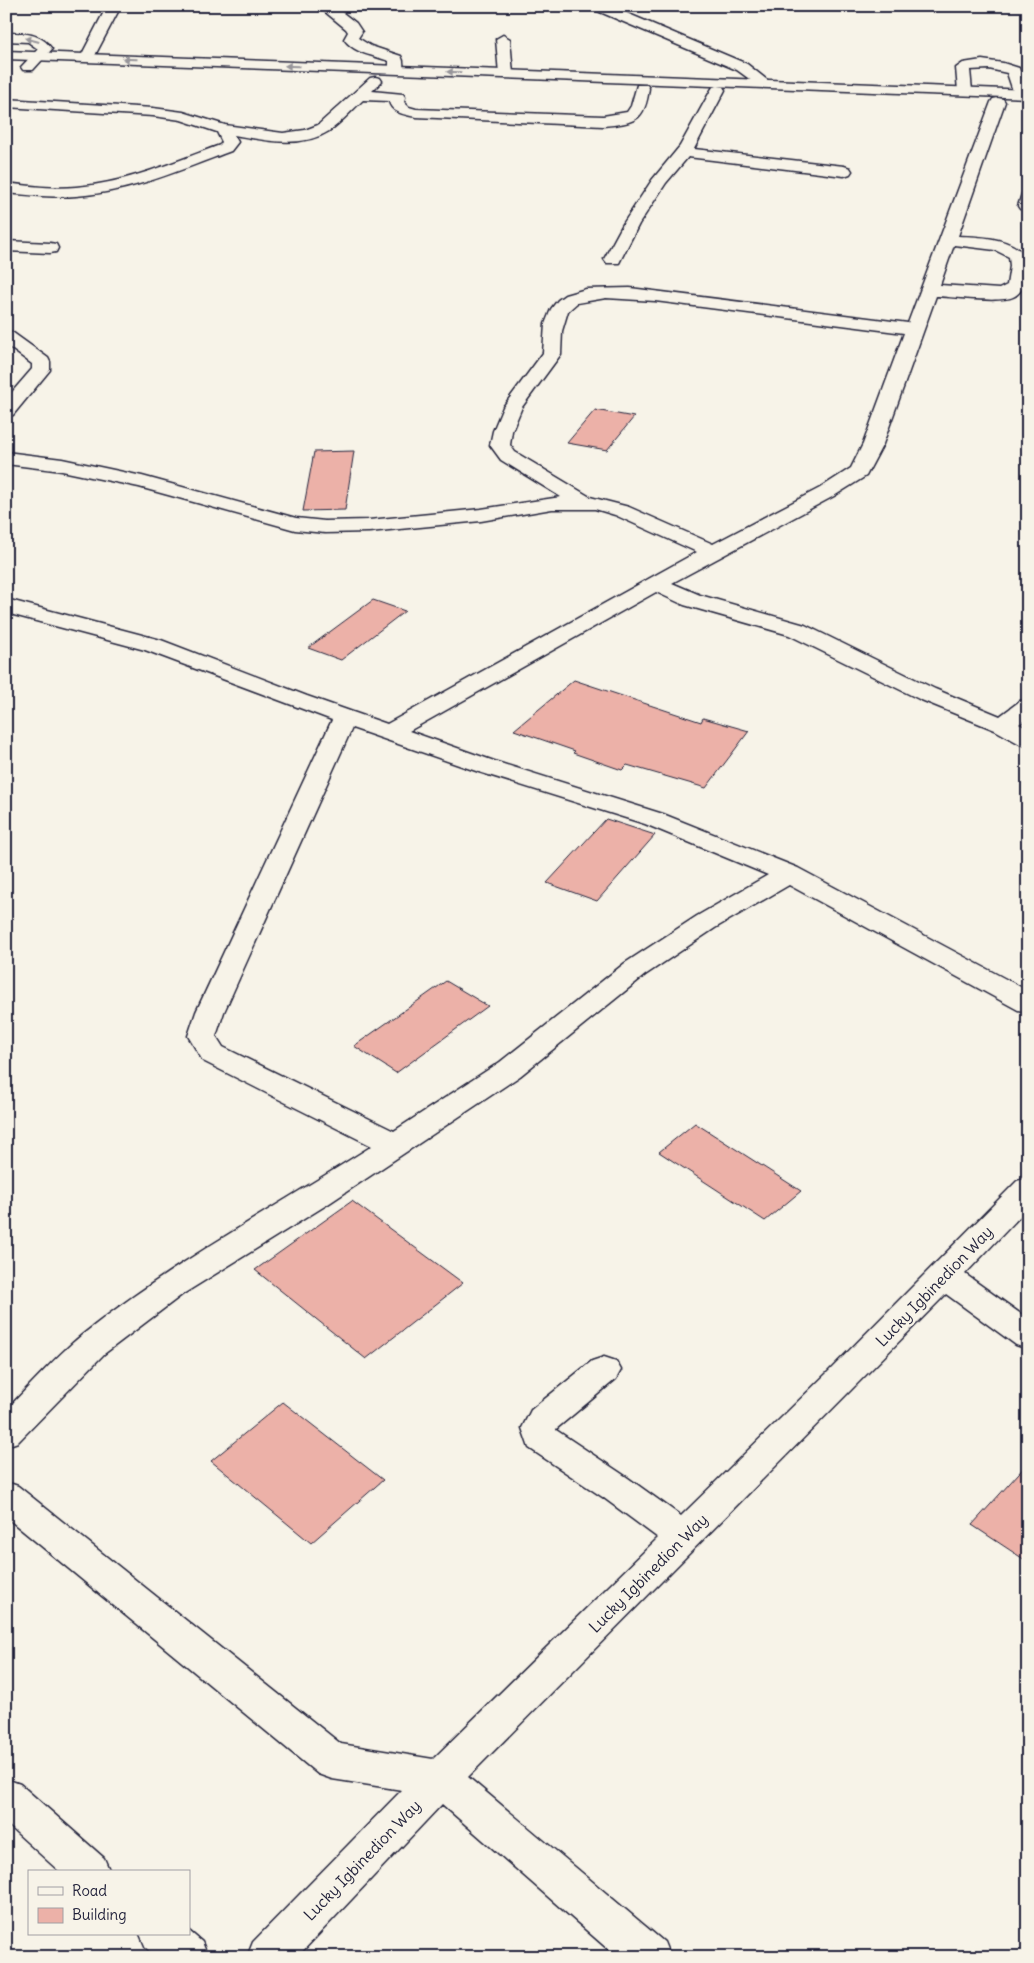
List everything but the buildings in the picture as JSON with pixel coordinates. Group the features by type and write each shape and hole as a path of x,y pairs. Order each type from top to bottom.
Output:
{"main road":[{"path":"87,58 114,6"},
{"path":"325,6 351,26 355,32 351,39 356,46 396,59 396,70"},
{"path":"598,6 742,67 764,83"},
{"path":"6,37 36,40 43,45 45,49 28,67"},
{"path":"503,39 506,74"},
{"path":"6,54 965,91 1025,97"},
{"path":"965,91 964,68 973,65 1005,67 1014,71 1025,97"},
{"path":"6,66 375,81 718,90 998,102 1025,97"},
{"path":"6,102 160,113 183,116 223,129 283,138 308,134 324,128 375,81"},
{"path":"361,95 403,97 396,103 404,110 416,113 583,121 624,119 635,115 641,105 642,88"},
{"path":"613,259 631,224 660,180 684,152 718,90"},
{"path":"390,732 655,583 827,492 858,472 873,444 998,102"},
{"path":"621,105 641,105"},
{"path":"6,188 52,192 82,191 118,185 226,148 230,142 223,129"},
{"path":"684,152 844,171"},
{"path":"929,290 999,294 1008,293 1015,287 1019,259 1016,254 999,246 948,240"},
{"path":"6,246 50,248"},
{"path":"586,503 508,456 500,445 509,411 522,390 552,354 551,336 560,308 570,300 596,293 645,295 915,329"},
{"path":"6,336 41,362 41,370 6,411"},
{"path":"6,352 28,352"},
{"path":"9,462 62,465 142,482 296,524 325,527 369,526 481,515 552,503 596,503 622,511 713,552"},
{"path":"655,583 692,600 797,630 927,694 1004,725 1028,739"},
{"path":"6,606 153,645 299,701 488,767 654,819 790,874 1028,1003"},
{"path":"1004,725 1028,706"},
{"path":"345,717 210,1012 202,1036 213,1054 396,1144"},
{"path":"6,1432 92,1345 172,1285 317,1196 510,1069 635,969 706,922 790,874"},
{"name":"Lucky Igbinedion Way","path":"268,1957 441,1778 945,1276 1028,1189"},
{"path":"945,1276 1028,1336"},
{"path":"604,1370 543,1420 539,1428 541,1438 616,1488 683,1537"},
{"path":"6,1496 332,1761 441,1778 649,1957"},
{"path":"6,1797 88,1870"},
{"path":"163,1936 187,1957"}]}
